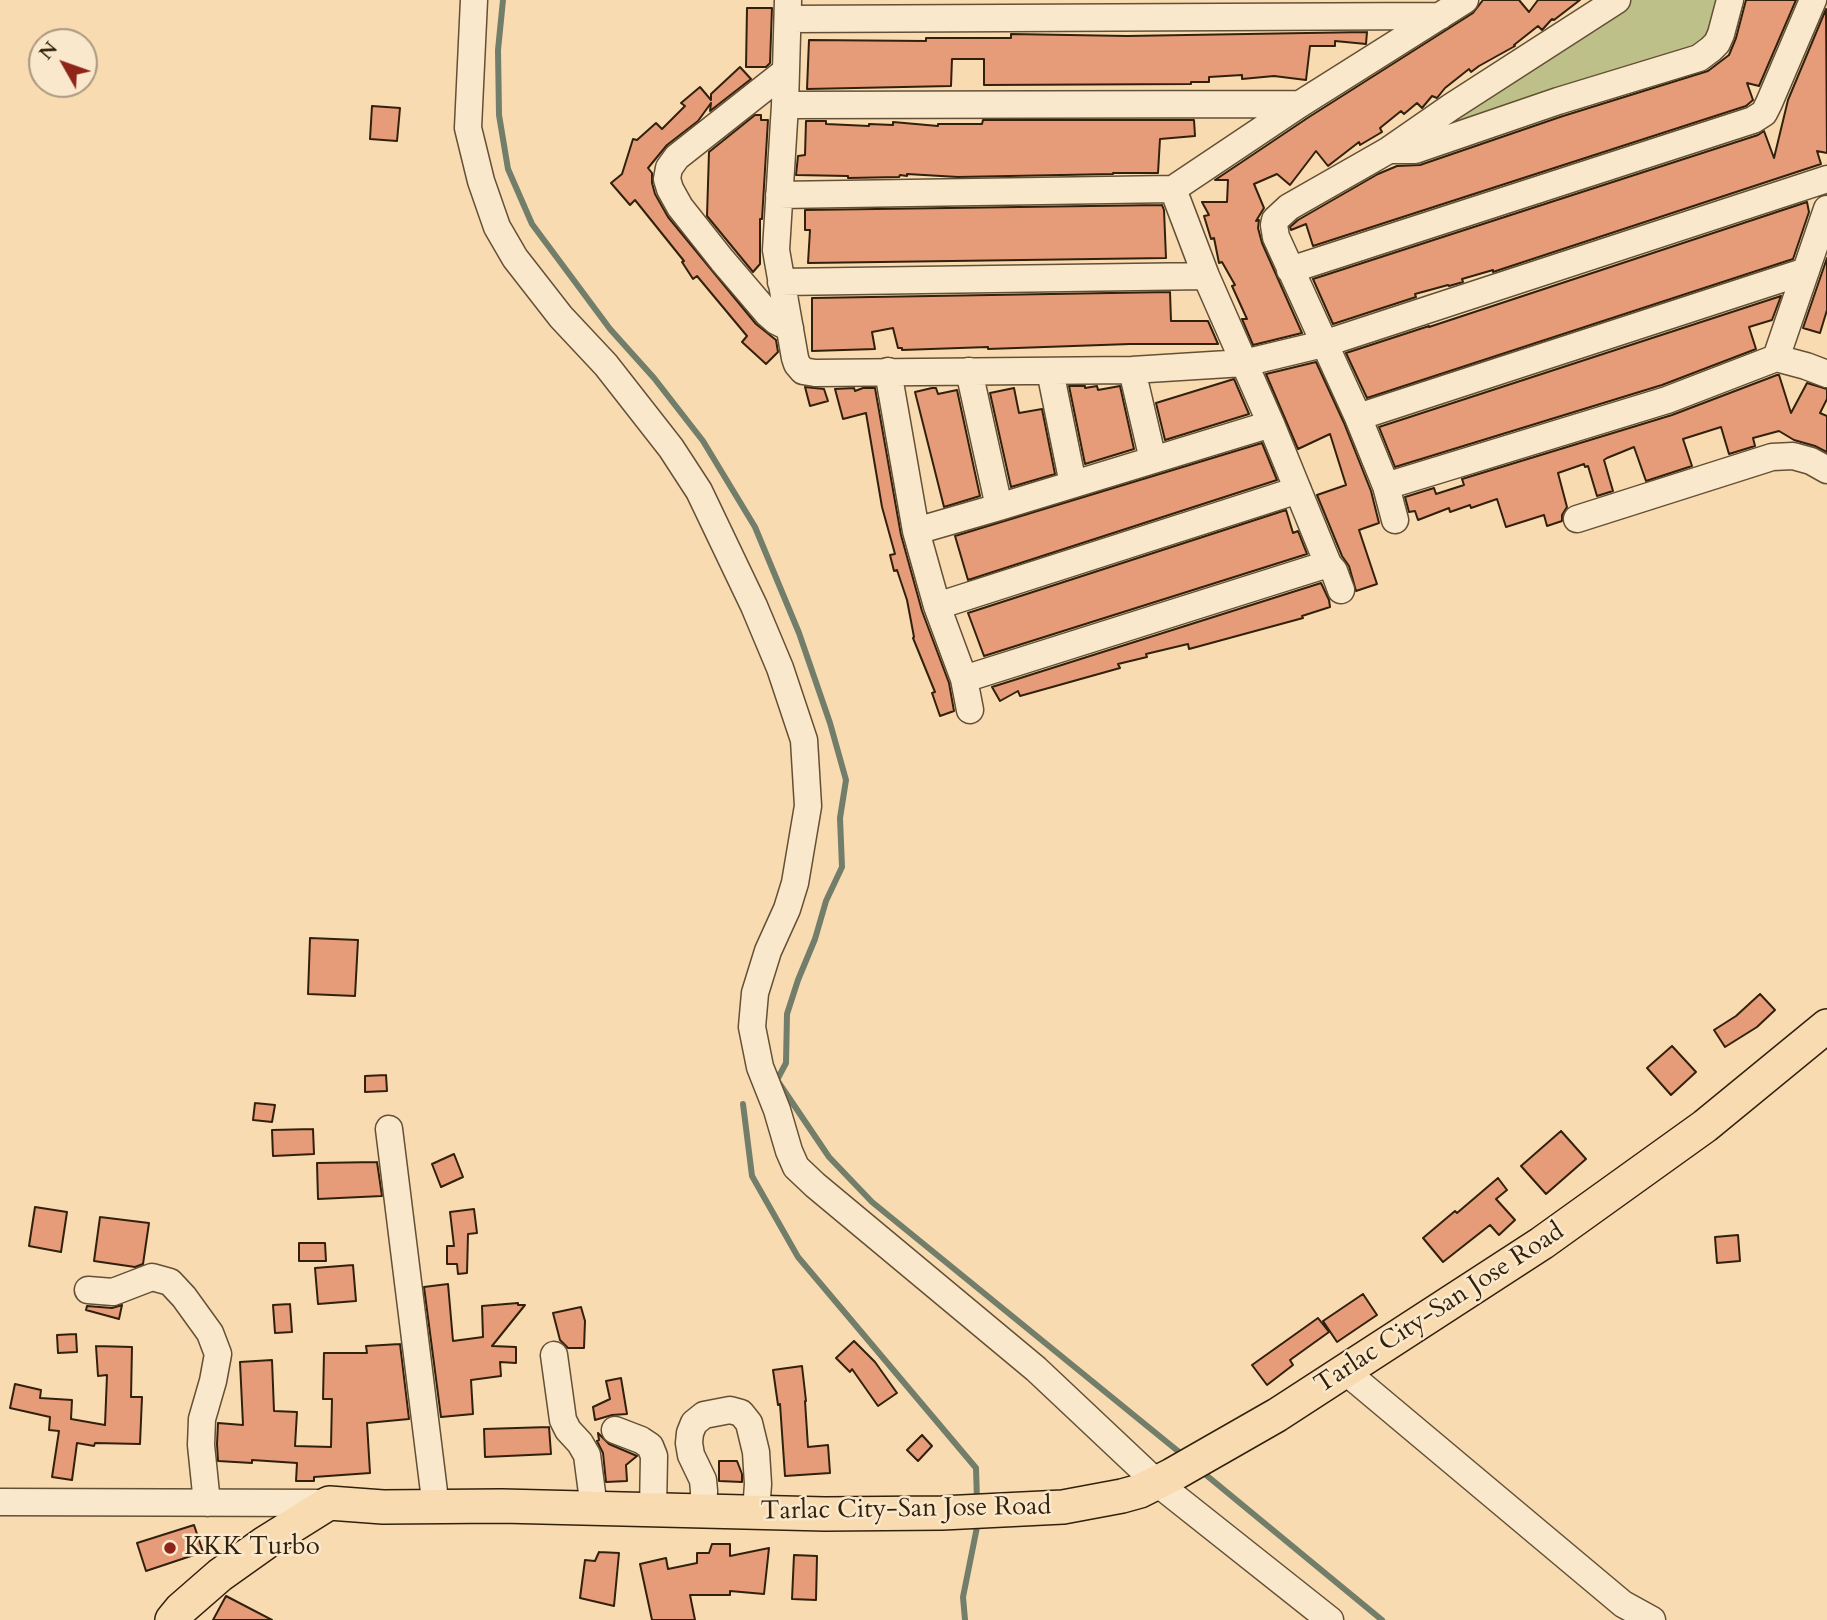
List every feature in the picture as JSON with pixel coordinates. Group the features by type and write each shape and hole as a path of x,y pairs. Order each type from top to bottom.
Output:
{"main road":[{"name":"Tarlac City-San Jose Road","path":"329,1503 436,1508 502,1506 825,1514 942,1513 1063,1507 1140,1491 1277,1415 1542,1243 1705,1126 1827,1026"},
{"path":"172,1620 220,1575 329,1503"}],"street":[{"path":"474,0 468,128 481,181 497,227 515,258 561,317 606,365 671,448 694,483 754,606 780,668 804,740 808,806 795,883 787,909 768,951 755,993 752,1027 760,1067 796,1167 1330,1620"},
{"path":"779,195 1173,189 1300,104 1465,0"},
{"path":"1395,520 1386,486 1358,417 1276,237 1275,220 1310,194 1389,150 1617,0"},
{"path":"1389,150 1415,150 1558,101 1699,58 1717,43 1730,0"},
{"path":"1290,270 1753,120 1764,113 1813,0"},
{"path":"1440,16 1143,9 788,10 776,250 797,364 803,371 815,373 1132,370 1244,363 1323,344 1827,179"},
{"path":"786,71 677,157 669,168 667,179 680,207 722,260 768,314 790,328"},
{"path":"785,105 1300,104"},
{"path":"1173,189 1206,276 1341,590"},
{"path":"1776,358 1827,209"},
{"path":"1358,417 1806,271"},
{"path":"781,282 1206,276"},
{"path":"1386,486 1667,400 1776,358 1827,374"},
{"path":"1132,370 1153,460"},
{"path":"888,371 916,531 937,606 964,679 970,710"},
{"path":"969,371 999,507"},
{"path":"1049,371 1073,484"},
{"path":"916,531 1271,424"},
{"path":"1577,519 1772,457 1793,456 1811,461 1827,470"},
{"path":"937,606 1298,490"},
{"path":"964,679 1328,564"},
{"path":"389,1129 436,1508"},
{"path":"88,1290 113,1292 152,1277 170,1282 211,1333 218,1354 202,1419 201,1445 207,1503"},
{"path":"554,1355 563,1420 587,1455 594,1508"},
{"path":"1345,1371 1623,1604 1652,1620"},
{"path":"703,1511 703,1480 691,1455 690,1433 694,1423 704,1415 730,1410 741,1413 749,1423 758,1484 756,1512"},
{"path":"615,1430 641,1440 650,1447 653,1456 653,1510"},
{"path":"0,1502 329,1503"}],"green space":[{"path":"1607,0 1721,0 1699,58 1368,161"}],"building":[{"path":"1483,0 1519,0 1529,12 1538,0 1580,0 1552,19 1542,30 1538,26 1515,46 1471,72 1469,69 1437,98 1432,96 1422,108 1417,103 1404,114 1401,111 1380,128 1382,132 1360,145 1359,142 1328,166 1316,151 1290,185 1277,174 1254,184 1264,208 1256,221 1259,220 1262,243 1302,333 1253,345 1242,319 1247,319 1232,286 1235,285 1222,262 1219,263 1214,238 1211,239 1204,216 1209,215 1202,202 1227,202 1228,180 1215,180 1473,13"},
{"path":"1746,0 1796,0 1759,86 1747,83 1753,100 1746,106 1313,246 1306,224 1291,230 1290,227 1298,220 1397,166 1420,165 1563,116 1708,71 1729,55"},
{"path":"747,8 772,8 770,63 766,67 746,67"},
{"path":"1826,9 1827,153 1817,151 1821,164 1493,272 1462,279 1463,282 1415,294 1416,297 1333,324 1313,279 1764,131 1774,158 1788,100"},
{"path":"1367,32 1366,44 1335,41 1335,46 1310,46 1306,80 1274,76 1242,79 1242,75 1209,77 1209,82 1191,84 984,85 984,59 952,59 951,86 807,89 809,40 926,41 926,38 1011,38 1011,34 1127,36"},
{"path":"740,67 751,79 710,111 711,103 698,121 667,145 648,168 652,173 655,194 668,217 756,324 776,340 778,352 766,364 742,342 747,336 697,276 693,279 682,262 684,261 635,200 630,205 611,183 622,174 633,139 637,140 656,123 662,129 685,106 681,103 700,87 711,100 711,94"},
{"path":"372,106 400,108 397,141 370,139"},
{"path":"755,115 761,115 761,120 768,120 760,219 760,264 753,272 707,216 709,152"},
{"path":"983,120 1194,120 1195,136 1160,139 1158,173 958,177 907,174 899,177 848,178 796,175 798,156 805,155 806,121 869,126 893,125 893,122 938,126 982,124"},
{"path":"1807,202 1809,212 1793,259 1367,398 1346,353 1429,327"},
{"path":"1162,205 1166,258 808,263 810,230 805,230 805,210"},
{"path":"1827,258 1827,310 1820,333 1803,328"},
{"path":"1170,292 1171,321 1208,321 1218,344 902,350 898,348 893,328 872,332 875,349 812,351 812,298"},
{"path":"1781,296 1772,320 1749,327 1756,349 1662,385 1395,467 1379,427"},
{"path":"1316,362 1371,491 1379,523 1359,530 1377,584 1356,591 1349,566 1342,556 1317,495 1346,485 1330,434 1298,449 1266,374"},
{"path":"1777,375 1791,413 1807,383 1827,389 1827,399 1820,413 1827,416 1827,452 1794,440 1779,431 1753,438 1755,446 1729,454 1721,427 1683,439 1692,466 1646,481 1634,447 1607,458 1604,460 1613,491 1597,496 1588,466 1585,467 1584,464 1558,473 1567,507 1562,521 1547,526 1544,515 1506,527 1497,499 1450,512 1449,508 1418,520 1415,511 1409,512 1405,497 1434,488 1436,494 1464,485 1462,479 1672,415"},
{"path":"1234,379 1249,414 1165,440 1156,403"},
{"path":"1069,386 1097,386 1098,390 1120,386 1134,449 1085,464"},
{"path":"805,387 824,389 828,401 810,406"},
{"path":"854,388 855,391 875,388 901,535 922,611 949,683 954,711 940,716 932,693 935,692 913,638 907,600 890,555 895,554 882,507 866,413 843,419 835,389"},
{"path":"936,388 938,394 957,390 980,496 944,507 915,392"},
{"path":"1014,388 1019,413 1042,409 1055,474 1011,487 990,393"},
{"path":"1262,443 1277,480 968,580 955,536"},
{"path":"1286,510 1293,533 1298,531 1307,554 984,656 968,613"},
{"path":"1321,583 1330,607 1302,616 1303,618 1189,649 1188,644 1146,654 1147,657 1118,664 1120,668 1020,696 1018,691 1000,701 992,687"},
{"path":"310,938 358,940 355,996 308,994"},
{"path":"1760,994 1775,1010 1757,1027 1725,1047 1714,1030 1736,1016"},
{"path":"1672,1046 1696,1072 1671,1095 1647,1068"},
{"path":"386,1075 387,1091 365,1092 365,1076"},
{"path":"255,1103 275,1105 272,1122 253,1120"},
{"path":"313,1129 314,1154 273,1156 272,1130"},
{"path":"1561,1131 1586,1159 1546,1194 1521,1166"},
{"path":"454,1154 463,1177 441,1187 432,1164"},
{"path":"377,1162 382,1196 318,1199 317,1163"},
{"path":"1498,1178 1507,1190 1496,1199 1515,1220 1499,1235 1490,1225 1443,1262 1423,1238"},
{"path":"35,1207 67,1212 61,1252 29,1246"},
{"path":"474,1209 477,1233 468,1234 467,1273 458,1274 457,1264 447,1264 447,1246 454,1246 450,1212"},
{"path":"100,1217 149,1223 143,1264 135,1267 94,1261"},
{"path":"1738,1235 1740,1261 1717,1263 1715,1237"},
{"path":"299,1243 325,1243 326,1261 299,1261"},
{"path":"353,1265 356,1301 318,1304 315,1268"},
{"path":"448,1284 453,1341 483,1337 482,1306 518,1303 525,1305 492,1346 516,1347 516,1363 500,1362 501,1376 471,1380 473,1414 441,1417 424,1287"},
{"path":"1363,1294 1377,1315 1337,1342 1323,1321"},
{"path":"290,1304 292,1332 275,1333 273,1305"},
{"path":"122,1305 119,1319 86,1310 87,1306 112,1308"},
{"path":"581,1307 585,1321 584,1348 568,1348 560,1340 553,1313"},
{"path":"1318,1318 1329,1332 1290,1360 1293,1365 1267,1385 1252,1365"},
{"path":"76,1334 77,1352 58,1353 57,1335"},
{"path":"854,1341 875,1362 897,1393 878,1406 852,1369 850,1372 836,1358"},
{"path":"400,1344 409,1419 367,1423 370,1473 296,1481 297,1463 218,1461 218,1423 243,1425 240,1362 272,1360 274,1411 297,1412 295,1446 331,1447 332,1399 323,1399 324,1353 367,1353 366,1346"},
{"path":"96,1346 132,1347 131,1397 142,1397 140,1444 95,1443 94,1446 77,1443 72,1480 52,1477 59,1431 49,1430 50,1417 10,1408 15,1384 41,1390 40,1398 72,1400 71,1419 105,1425 107,1375 98,1376"},
{"path":"802,1366 808,1447 828,1445 830,1473 785,1476 780,1404 778,1405 773,1370"},
{"path":"621,1378 627,1414 595,1420 593,1407 610,1399 606,1381"},
{"path":"549,1427 551,1454 485,1457 484,1429"},
{"path":"598,1433 609,1444 637,1456 626,1465 627,1481 606,1482 603,1453 597,1441"},
{"path":"922,1435 932,1446 918,1461 907,1450"},
{"path":"719,1461 737,1461 742,1482 719,1481"},
{"name":"KKK Turbo","path":"194,1525 203,1552 146,1571 137,1543"},
{"path":"712,1544 730,1544 730,1556 769,1548 764,1594 730,1591 730,1595 690,1595 695,1620 652,1620 640,1564 666,1558 668,1569 697,1563 697,1553 709,1553"},
{"path":"599,1552 619,1553 614,1606 580,1598 585,1560 595,1561"},
{"path":"794,1555 817,1556 816,1600 792,1599"},
{"path":"226,1596 272,1620 213,1620"}],"waterway":[{"path":"503,0 498,50 499,115 508,169 532,224 610,329 654,378 703,441 755,527 799,633 830,723 846,780 840,818 842,867 826,901 787,1014 786,1063 777,1080 829,1157 872,1202 1184,1456"},
{"path":"743,1104 752,1176 798,1257 976,1468 977,1501"},
{"path":"1200,1470 1382,1620"},
{"path":"965,1620 963,1597 978,1522"}],"place":[{"name":"KKK Turbo","path":"170,1548"}]}
